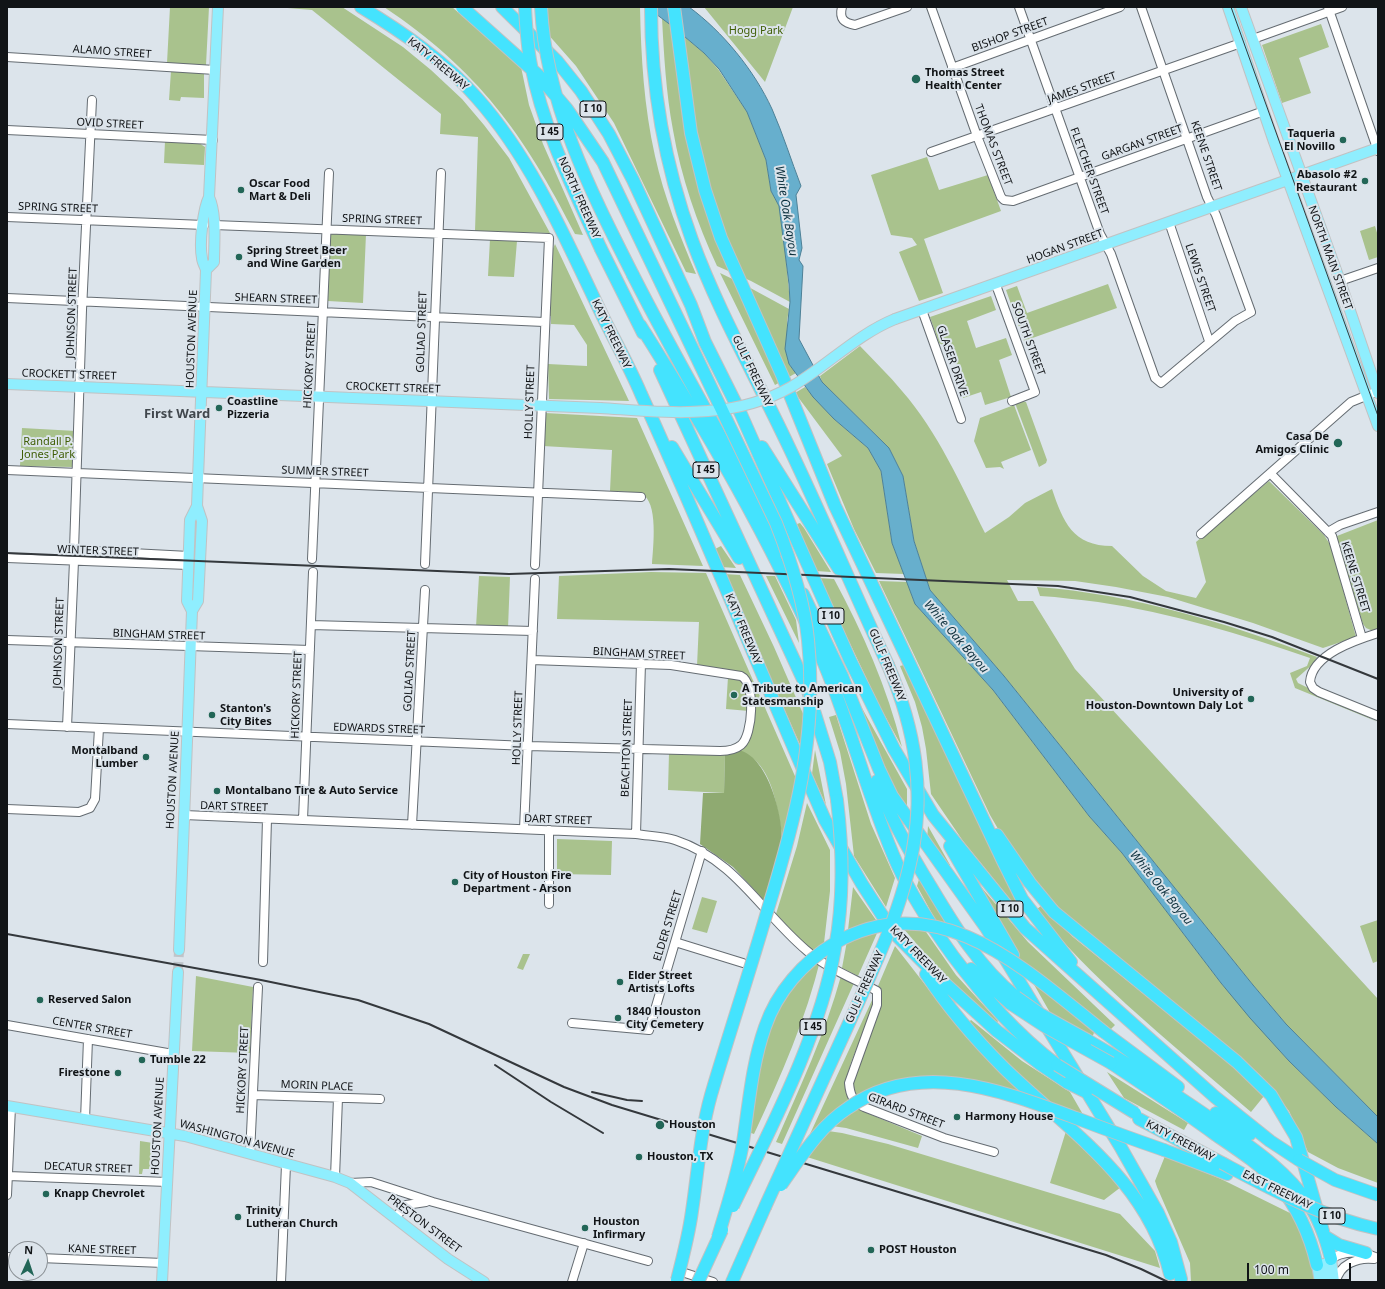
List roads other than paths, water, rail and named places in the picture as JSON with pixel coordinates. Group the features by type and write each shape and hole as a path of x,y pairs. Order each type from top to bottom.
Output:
{"highway":[{"name":"KATY FREEWAY","path":"361,7 417,44 449,70 477,98 505,134 528,170 561,232 641,392 825,820 862,884 894,932 914,954 997,1031 1040,1064 1068,1083 1137,1116 1225,1169"},
{"path":"462,7 538,75 567,108 603,162 776,524 796,579 803,609 808,639 810,686 807,745 801,789 788,844 705,1117 693,1210 679,1278"},
{"name":"I 10","path":"502,7 558,61 581,91 609,134 691,305 705,342 740,412 850,660 894,749 933,815 1026,928 1244,1126"},
{"name":"NORTH FREEWAY","path":"525,7 531,65 547,126 578,200 640,325"},
{"path":"541,7 550,74 563,121 588,184 633,275 787,560 850,698 878,769 892,796 987,929 1010,964 1140,1179 1171,1242 1179,1278"},
{"name":"GULF FREEWAY","path":"651,7 655,81 662,129 679,199 692,240 714,293 789,446 888,665 906,713 917,769 918,818 912,860 897,910 875,966 732,1282"},
{"path":"674,7 691,133 710,208 721,238 782,375 820,470 1022,899 1098,994"},
{"path":"640,325 732,476 782,572 832,681 898,866 917,903 974,984 1001,1014 1038,1050 1137,1116"},
{"name":"I 45","path":"640,325 772,615 807,688 830,762 841,832 842,884 836,947 814,1024 791,1081 698,1282"},
{"path":"641,392 696,490 772,615"},
{"path":"740,412 860,604"},
{"path":"850,698 879,788 901,836 967,945 986,970 1014,1001 1087,1040 1155,1081 1235,1136 1278,1168 1298,1189 1315,1214 1324,1234 1339,1245 1366,1253"},
{"path":"967,784 1008,851 1030,883 1054,912 1237,1062 1271,1096 1296,1137 1324,1234 1324,1263"},
{"path":"933,815 1041,1004 1156,1192 1176,1233 1183,1257 1179,1278"},
{"path":"718,1237 736,1174 752,1076 759,1046 769,1016 780,997 798,972 817,954 841,940 866,930 894,924 918,924 956,932 1001,954 1168,1080 1299,1160 1335,1180 1378,1195"},
{"path":"941,939 977,976 1014,1001 1046,1027 1111,1063 1188,1114 1255,1162 1279,1185 1301,1219 1313,1248 1324,1263"},
{"path":"914,954 930,980 969,1031 1006,1070 1103,1158 1127,1185 1151,1221 1179,1278"},
{"path":"765,1207 806,1150 832,1120 847,1108 867,1096 887,1088 910,1083 931,1081 952,1082 1004,1093 1164,1150 1225,1169"},
{"name":"EAST FREEWAY","path":"1225,1169 1338,1218 1378,1229"},
{"path":"1298,1189 1314,1225 1324,1263"}],"main road":[{"name":"HOUSTON AVENUE","path":"192,611 198,601 202,521 197,506 206,270 214,262 206,205 209,197 213,140 218,7"},
{"name":"NORTH MAIN STREET","path":"1228,7 1288,180 1378,426"},
{"name":"NORTH MAIN STREET","path":"1240,7 1340,281 1378,391"},
{"name":"HOGAN STREET","path":"775,396 820,368 868,332 895,319 996,285 1212,206 1378,149"},
{"name":"CROCKETT STREET","path":"7,384 667,412 717,412 750,405 775,396"},
{"name":"HOUSTON AVENUE","path":"179,950 192,611 187,601 190,520 197,506"},
{"name":"HOUSTON AVENUE","path":"162,1282 178,972"},
{"name":"WASHINGTON AVENUE","path":"9,1107 195,1138 350,1183"},
{"name":"PRESTON STREET","path":"350,1183 448,1259 484,1282"},
{"path":"1320,1282 1324,1263"},
{"path":"1324,1263 1327,1282"},
{"path":"1324,1263 1335,1282"}],"street":[{"path":"842,7 840,14 842,20 847,24 855,25 907,7"},
{"name":"THOMAS STREET","path":"932,7 952,68 977,136 1001,198 1004,200"},
{"name":"FLETCHER STREET","path":"1019,7 1100,234 1111,254 1155,378 1160,383 1210,341"},
{"name":"BISHOP STREET","path":"952,68 1120,7"},
{"name":"KEENE STREET","path":"1141,7 1251,312 1235,321 1210,341"},
{"path":"1252,39 1329,9 1342,7"},
{"path":"1329,9 1378,149"},
{"name":"JAMES STREET","path":"931,152 1241,43"},
{"name":"ALAMO STREET","path":"7,57 215,70"},
{"name":"JOHNSON STREET","path":"74,550 92,100"},
{"name":"GARGAN STREET","path":"1004,200 1013,201 1264,110"},
{"name":"OVID STREET","path":"7,130 213,140"},
{"name":"HICKORY STREET","path":"312,559 330,172"},
{"name":"GOLIAD STREET","path":"425,564 441,173"},
{"name":"SPRING STREET","path":"7,217 549,238"},
{"name":"LEWIS STREET","path":"1169,222 1210,341"},
{"name":"HOLLY STREET","path":"535,566 544,322 549,238"},
{"path":"1340,281 1378,268"},
{"name":"SOUTH STREET","path":"996,285 1035,392 1012,401"},
{"name":"SHEARN STREET","path":"7,298 544,322"},
{"name":"GLASER DRIVE","path":"922,310 961,420"},
{"path":"1201,534 1271,474 1351,402 1378,391"},
{"name":"SUMMER STREET","path":"7,470 642,497"},
{"name":"KEENE STREET","path":"1271,474 1332,536 1362,638"},
{"path":"1328,532 1335,527 1378,512"},
{"name":"WINTER STREET","path":"74,550 189,561"},
{"name":"WINTER STREET","path":"7,558 74,561 189,561"},
{"name":"JOHNSON STREET","path":"67,727 74,561"},
{"name":"HICKORY STREET","path":"303,820 313,572"},
{"name":"HOLLY STREET","path":"524,829 535,579"},
{"name":"GOLIAD STREET","path":"412,825 425,590"},
{"path":"311,625 533,631"},
{"path":"1378,633 1362,638 1332,652 1312,674 1311,686 1319,692 1378,716"},
{"name":"BINGHAM STREET","path":"7,640 310,650"},
{"name":"BINGHAM STREET","path":"532,660 641,663 698,669 744,677 747,680 750,697 750,719 746,738"},
{"name":"BEACHTON STREET","path":"636,834 641,663"},
{"name":"EDWARDS STREET","path":"7,724 638,750 728,750 741,745 746,738"},
{"path":"7,809 79,812 90,808 95,799 99,728"},
{"name":"DART STREET","path":"184,815 636,834 673,839 702,851 724,866 742,882 806,950 819,960 877,991"},
{"path":"263,962 267,819"},
{"path":"549,830 549,904"},
{"name":"ELDER STREET","path":"572,1023 649,1030 702,851"},
{"path":"675,942 743,963"},
{"name":"HICKORY STREET","path":"250,1154 258,987"},
{"name":"GIRARD STREET","path":"877,991 878,1001 849,1083 850,1095 852,1098 864,1108 944,1138 994,1152"},
{"name":"CENTER STREET","path":"7,1025 173,1054"},
{"path":"85,1120 88,1039"},
{"name":"MORIN PLACE","path":"253,1095 380,1099"},
{"path":"335,1178 338,1098"},
{"path":"7,1195 9,1107"},
{"path":"281,1282 286,1165"},
{"name":"DECATUR STREET","path":"8,1176 167,1182"},
{"name":"WASHINGTON AVENUE","path":"350,1183 371,1182 433,1202 648,1261"},
{"name":"WASHINGTON AVENUE","path":"395,1218 406,1205 410,1203 433,1202"},
{"path":"572,1282 584,1243"},
{"path":"1324,1263 1349,1252 1366,1253 1378,1259"},
{"name":"KANE STREET","path":"48,1258 163,1263"},
{"path":"1335,1282 1340,1271 1347,1265 1362,1259 1378,1259"},
{"path":"679,1278 713,1282"}],"water":[{"name":"White Oak Bayou","path":"647,7 689,7 714,28 725,40 747,66 765,94 801,186 796,195 802,248 799,260 803,266 799,339 822,382 889,448 903,476 914,541 930,590 1004,676 1286,1024 1378,1117 1378,1144 1336,1107 1289,1061 1250,1018 1221,983 1122,853 1089,816 993,690 915,604 892,543 881,471 868,448 834,419 813,397 789,364 785,349 790,302 789,284 779,206 771,191 766,160 747,112 719,69 704,53"}],"tunnel":[{"path":"178,972 179,950"}],"tram line":[{"path":"1231,7 1378,416"}],"railway":[{"path":"7,553 509,574 669,569 1058,586 1130,597 1224,622 1272,637 1378,679"},
{"path":"7,934 261,980 358,1000 429,1024 564,1087 612,1105 1106,1255 1168,1282"},
{"path":"495,1065 551,1102 603,1133"},
{"path":"592,1092 627,1100 642,1101"}],"place":[{"name":"Thomas Street Health Center","path":"916,79"},
{"name":"Taqueria El Novillo","path":"1343,140"},
{"name":"Abasolo #2 Restaurant","path":"1365,181"},
{"name":"Oscar Food Mart & Deli","path":"241,190"},
{"name":"Spring Street Beer and Wine Garden","path":"239,257"},
{"name":"Coastline Pizzeria","path":"219,408"},
{"name":"Casa De Amigos Clinic","path":"1338,443"},
{"name":"A Tribute to American Statesmanship","path":"734,695"},
{"name":"University of Houston-Downtown Daly Lot","path":"1251,699"},
{"name":"Stanton's City Bites","path":"212,715"},
{"name":"Montalband Lumber","path":"146,757"},
{"name":"Montalbano Tire & Auto Service","path":"217,791"},
{"name":"City of Houston Fire Department - Arson","path":"455,882"},
{"name":"Elder Street Artists Lofts","path":"620,982"},
{"name":"Reserved Salon","path":"40,1000"},
{"name":"1840 Houston City Cemetery","path":"618,1018"},
{"name":"Tumble 22","path":"142,1060"},
{"name":"Firestone","path":"118,1073"},
{"name":"Harmony House","path":"957,1117"},
{"name":"Houston","path":"660,1125"},
{"name":"Houston, TX","path":"639,1157"},
{"name":"Knapp Chevrolet","path":"46,1194"},
{"name":"Trinity Lutheran Church","path":"238,1217"},
{"name":"Houston Infirmary","path":"585,1228"},
{"name":"POST Houston","path":"871,1250"}],"district":[{"name":"First Ward","path":"177,414"}],"park label":[{"name":"Hogg Park","path":"756,31"},
{"name":"Randall P. Jones Park","path":"48,448"}]}
